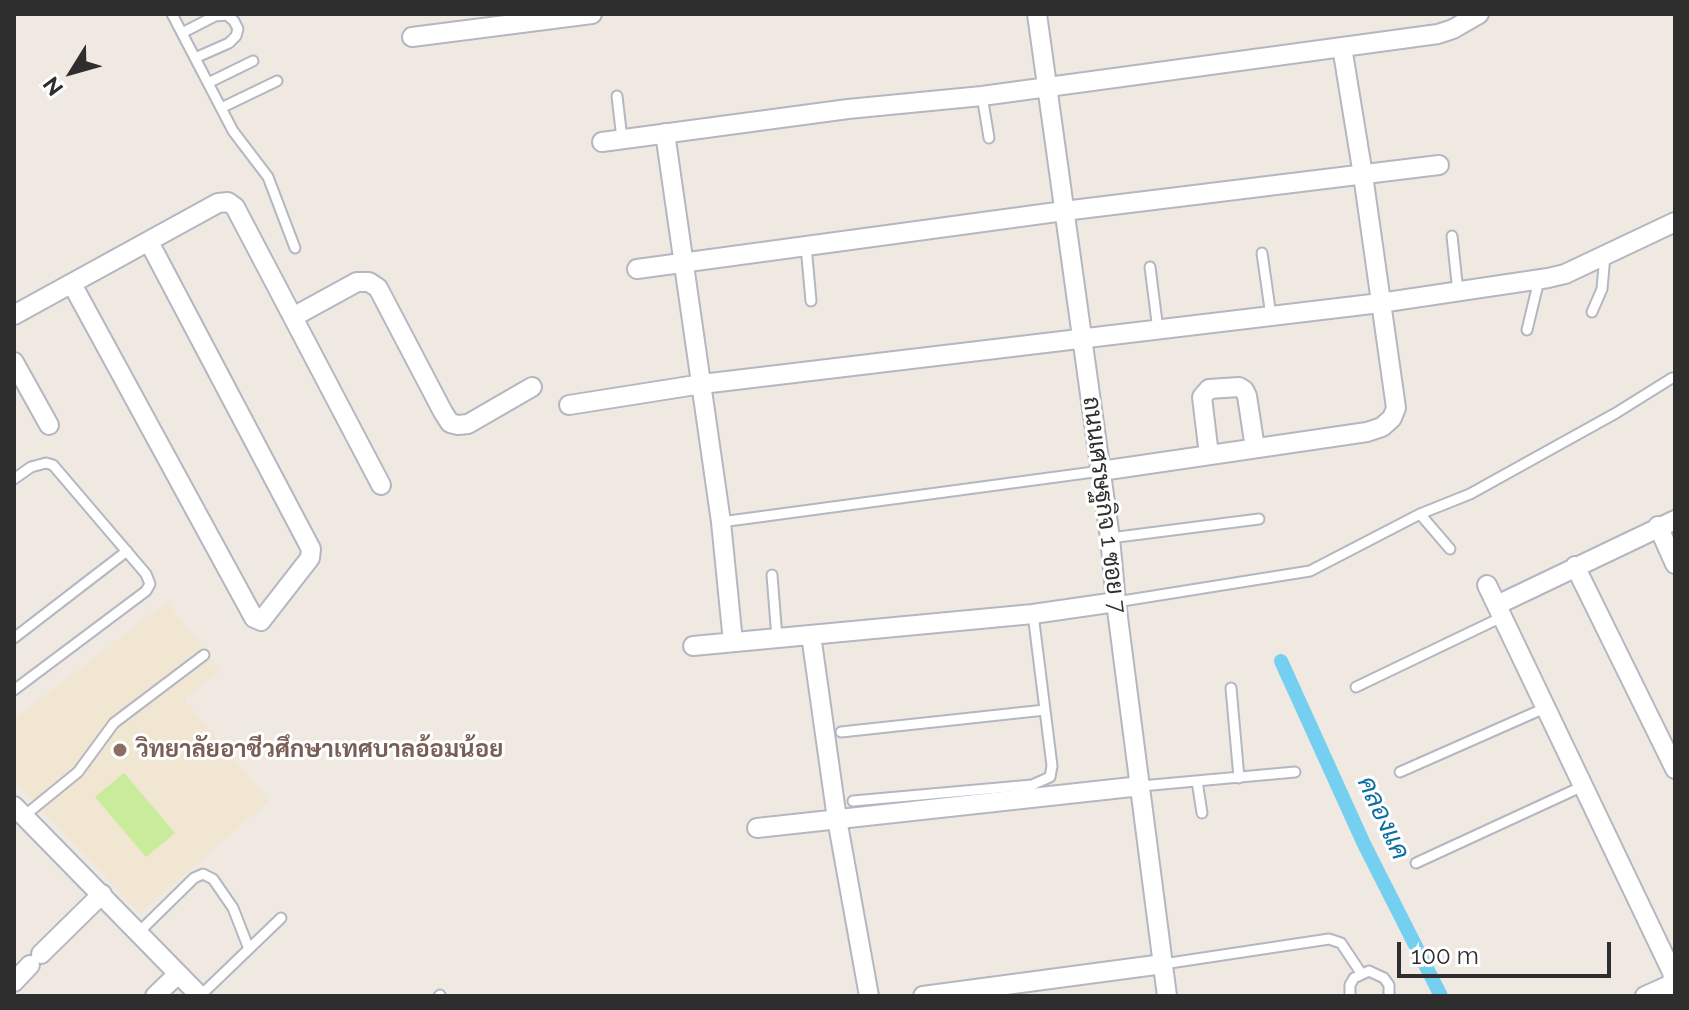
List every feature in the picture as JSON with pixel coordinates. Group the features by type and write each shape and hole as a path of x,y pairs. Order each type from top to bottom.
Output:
{"street":[{"path":"412,37 592,14"},
{"name":"ถนนเศรษฐกิจ 1 ซอย 7","path":"1037,14 1110,538 1167,996"},
{"path":"602,142 848,109 982,96 1438,34 1479,14"},
{"path":"1101,471 1367,432 1382,427 1392,418 1396,408 1342,47"},
{"path":"665,133 721,522 733,642"},
{"path":"637,269 1064,211 1439,165"},
{"path":"14,315 218,203 228,202 235,207 381,485"},
{"path":"569,405 702,384 1380,303 1539,280 1565,274 1675,222"},
{"path":"72,284 254,618 261,621 310,558 311,549 149,242"},
{"path":"293,317 357,282 369,282 378,288 450,423 468,424 532,387"},
{"path":"14,362 49,425"},
{"path":"1209,455 1202,397 1209,389 1239,387 1244,390 1255,448"},
{"path":"1500,611 1575,566 1666,523 1675,564"},
{"path":"1575,566 1668,736 1675,769"},
{"path":"1487,585 1674,979 1645,996"},
{"path":"693,646 1033,614 1116,602"},
{"path":"811,635 837,819 869,996"},
{"path":"757,828 1141,786"},
{"path":"19,811 200,996"},
{"path":"14,982 102,894"},
{"path":"923,996 1163,964"},
{"path":"155,996 178,974"}],"lane":[{"path":"172,14 245,149 268,177 295,248"},
{"path":"182,33 215,16 227,15 234,21 238,29 229,43 195,58"},
{"path":"208,83 253,61"},
{"path":"221,108 277,81"},
{"path":"617,96 622,139"},
{"path":"982,96 989,138"},
{"path":"1452,236 1458,292"},
{"path":"806,246 811,301"},
{"path":"1262,253 1271,316"},
{"path":"1592,312 1602,289 1605,255"},
{"path":"1150,267 1158,330"},
{"path":"1527,330 1539,280"},
{"path":"1116,602 1310,571 1420,514 1470,494 1616,413 1672,378"},
{"path":"14,479 31,467 46,463 53,465 146,574 150,584 146,591 14,690"},
{"path":"721,522 1101,471"},
{"path":"1420,514 1450,549"},
{"path":"1110,538 1259,519"},
{"path":"14,638 127,551"},
{"path":"772,575 777,638"},
{"path":"1356,687 1500,611"},
{"path":"853,801 1043,782 1050,777 1052,766 1033,614"},
{"path":"19,811 78,772 114,723 204,655"},
{"path":"1231,688 1239,778"},
{"path":"1400,772 1545,708"},
{"path":"841,732 1045,710"},
{"path":"1141,786 1295,772"},
{"path":"1197,781 1202,813"},
{"path":"1416,863 1583,786"},
{"path":"139,932 194,878 203,874 213,879 233,908 249,949"},
{"path":"200,996 281,918"},
{"path":"1163,964 1329,939 1341,943 1361,973"},
{"path":"1350,996 1350,985 1361,973 1378,973 1389,985 1389,996"}],"shaded area":[{"name":"วิทยาลัยอาชีวศึกษาเทศบาลอ้อมน้อย","path":"167,602 221,671 184,699 269,801 140,913 14,781 14,719"}],"green space":[{"path":"124,773 175,833 146,857 95,797"}],"waterway":[{"name":"คลองแค","path":"1281,661 1364,844 1441,996"}],"place":[{"name":"วิทยาลัยอาชีวศึกษาเทศบาลอ้อมน้อย","path":"120,750"}]}
